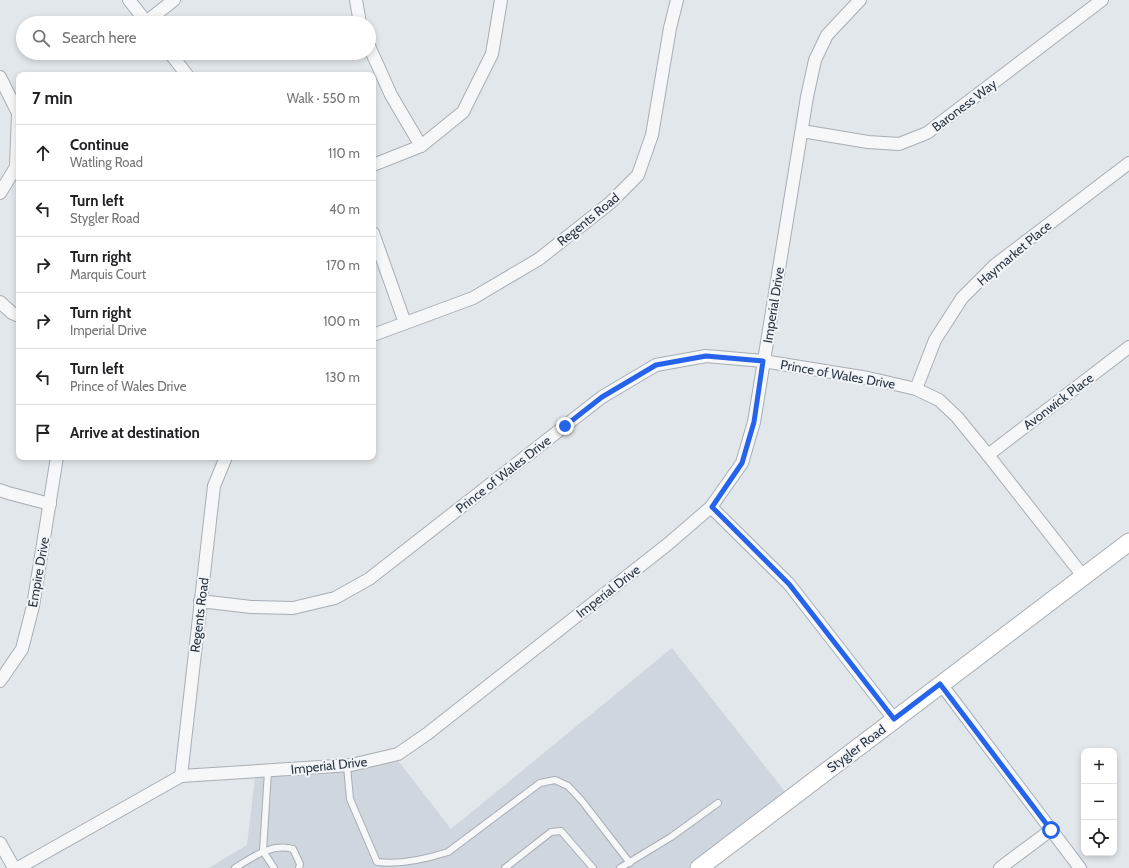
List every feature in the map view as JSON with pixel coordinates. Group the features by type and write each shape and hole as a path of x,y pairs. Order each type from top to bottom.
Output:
{"main road":[{"name":"Stygler Road","path":"699,868 1129,542"}],"street":[{"path":"129,0 142,16"},
{"path":"154,16 174,0"},
{"path":"356,0 359,16"},
{"path":"376,165 421,146 463,112 492,54 501,0"},
{"name":"Regents Road","path":"376,334 473,298 539,259 610,203 638,175 652,135 670,28 677,0"},
{"name":"Imperial Drive","path":"18,868 181,776 347,766 398,754 427,734 668,544 712,507 742,463 754,422 807,97 815,60 827,35 860,0"},
{"name":"Baroness Way","path":"802,131 868,142 899,144 927,133 1102,0"},
{"path":"175,60 185,72"},
{"path":"375,60 391,94 421,146"},
{"path":"0,77 16,109"},
{"name":"Haymarket Place","path":"916,389 935,340 962,298 995,265 1129,163"},
{"path":"0,194 16,167"},
{"path":"376,241 405,323"},
{"path":"0,302 16,315"},
{"name":"Avonwick Place","path":"988,455 1129,347"},
{"name":"Prince of Wales Drive","path":"200,601 293,608 335,598 369,579 602,397 656,365 706,356 763,361 868,378 916,389 939,400 957,417 1083,576"},
{"name":"Empire Drive","path":"0,681 22,649 33,606 57,460"},
{"name":"Regents Road","path":"181,776 214,486 225,460"},
{"path":"0,490 50,504"},
{"path":"712,507 789,584 894,719"},
{"path":"940,684 1080,868"},
{"path":"1000,868 1051,830"},
{"path":"0,843 14,868"}],"lane":[{"path":"347,766 350,799 376,862 390,864 448,852 540,783 555,780 568,786 582,801 630,863"},
{"path":"268,771 263,851 274,868"},
{"path":"620,868 671,836 718,802"},
{"path":"505,868 551,832 561,831 593,868"},
{"path":"235,868 263,851 285,847 293,849 300,864 299,868"}],"shaded area":[{"path":"672,648 794,803 709,868 209,868 247,845 255,777 396,758 451,829"}],"route":[{"path":"565,426 602,397 656,365 706,356 744,358 763,361 754,422 742,463 712,507 789,584 894,719 940,684 1051,830"}]}
